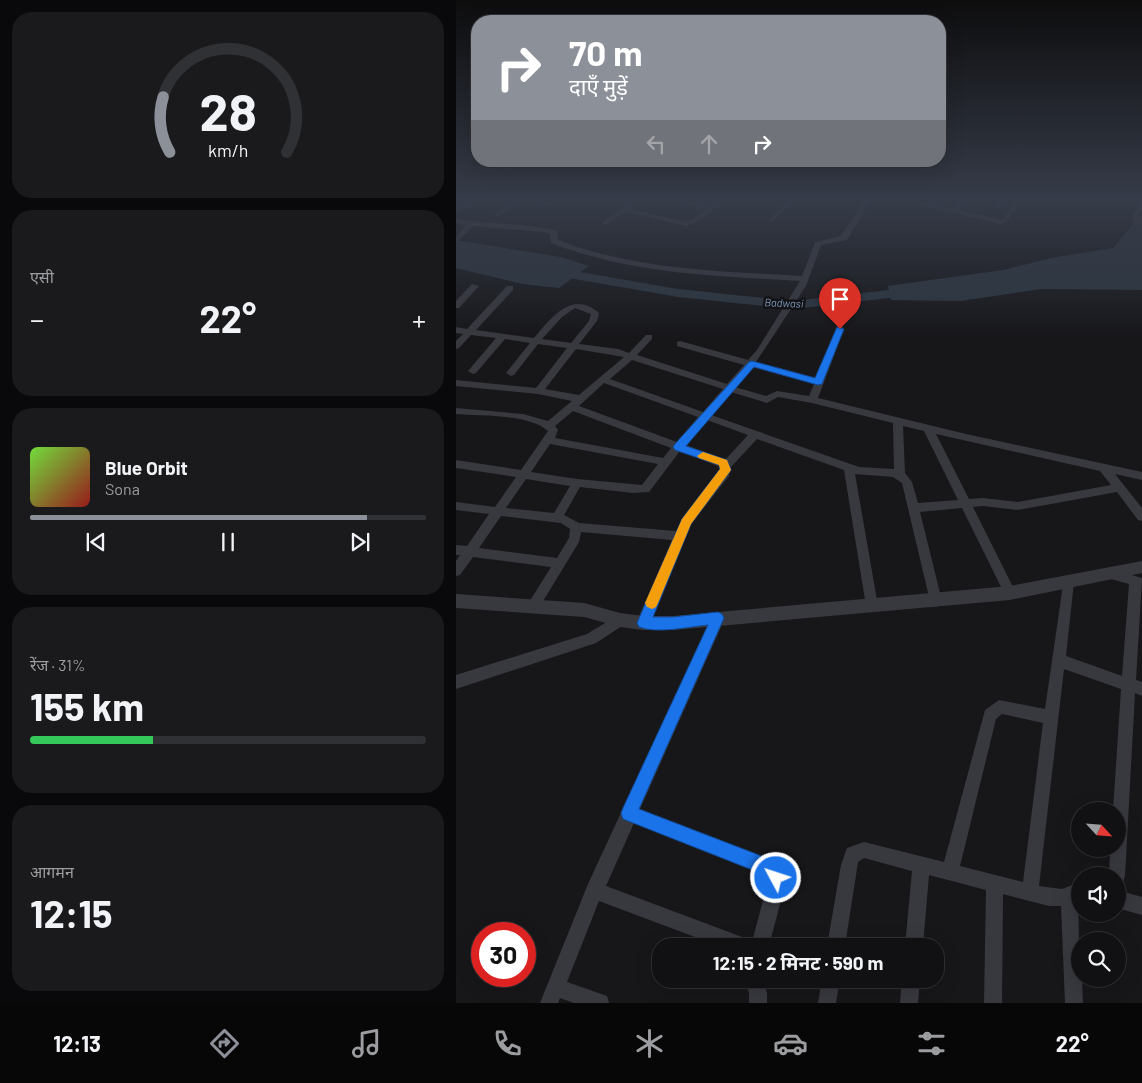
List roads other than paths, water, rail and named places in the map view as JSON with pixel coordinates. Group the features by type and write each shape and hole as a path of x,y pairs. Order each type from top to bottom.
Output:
{"street":[{"path":"564,245 648,267 803,283"},
{"path":"456,464 577,483 642,490 648,487 678,447 752,364 803,283 818,245"},
{"path":"456,306 474,286"},
{"path":"456,346 510,288"},
{"path":"511,373 537,340 566,309 577,306 593,312 596,315 593,321 538,391"},
{"path":"812,400 840,329"},
{"path":"456,330 574,345 632,356 767,400 777,394 812,400 928,429 1142,476"},
{"path":"473,371 503,336"},
{"path":"550,425 632,356 649,337"},
{"path":"680,344 818,382"},
{"path":"604,380 849,468 866,472 900,474 907,479 936,601"},
{"path":"456,383 538,391 581,399"},
{"path":"572,407 723,463 726,466"},
{"path":"456,411 534,419 550,425 553,432 456,571"},
{"path":"898,421 900,474"},
{"path":"928,429 1010,593"},
{"path":"644,623 680,536 691,515 725,473 726,466 755,434"},
{"path":"548,440 666,462"},
{"path":"849,468 872,606"},
{"path":"1104,468 1142,517"},
{"path":"557,518 577,483"},
{"path":"914,508 983,502 1018,506 1118,488"},
{"path":"456,506 498,510 520,516 557,518 569,522 576,528 680,536"},
{"path":"532,606 574,539 576,528"},
{"path":"456,550 559,563"},
{"path":"456,600 584,610 620,620 644,623 673,623 1010,593 1111,574 1140,577 1135,687 1118,867"},
{"path":"1030,892 1068,582"},
{"path":"600,1003 552,995 594,890 718,618"},
{"path":"456,682 592,639 620,620"},
{"path":"1058,660 1135,687"},
{"path":"950,872 990,715 993,710 1004,706 1051,718"},
{"path":"629,813 773,871 776,884 762,938"},
{"path":"837,938 849,865 854,852 864,850 1057,898 1071,894"},
{"path":"915,938 921,865"},
{"path":"993,1003 995,884"},
{"path":"594,890 721,938"},
{"path":"1126,901 1142,906"},
{"path":"1074,922 1074,1003"},
{"path":"757,988 758,1003"},
{"path":"827,1003 830,988"},
{"path":"910,1003 911,988"}],"waterway":[{"name":"Badwasi","path":"551,271 678,293 793,305 915,291"}]}
